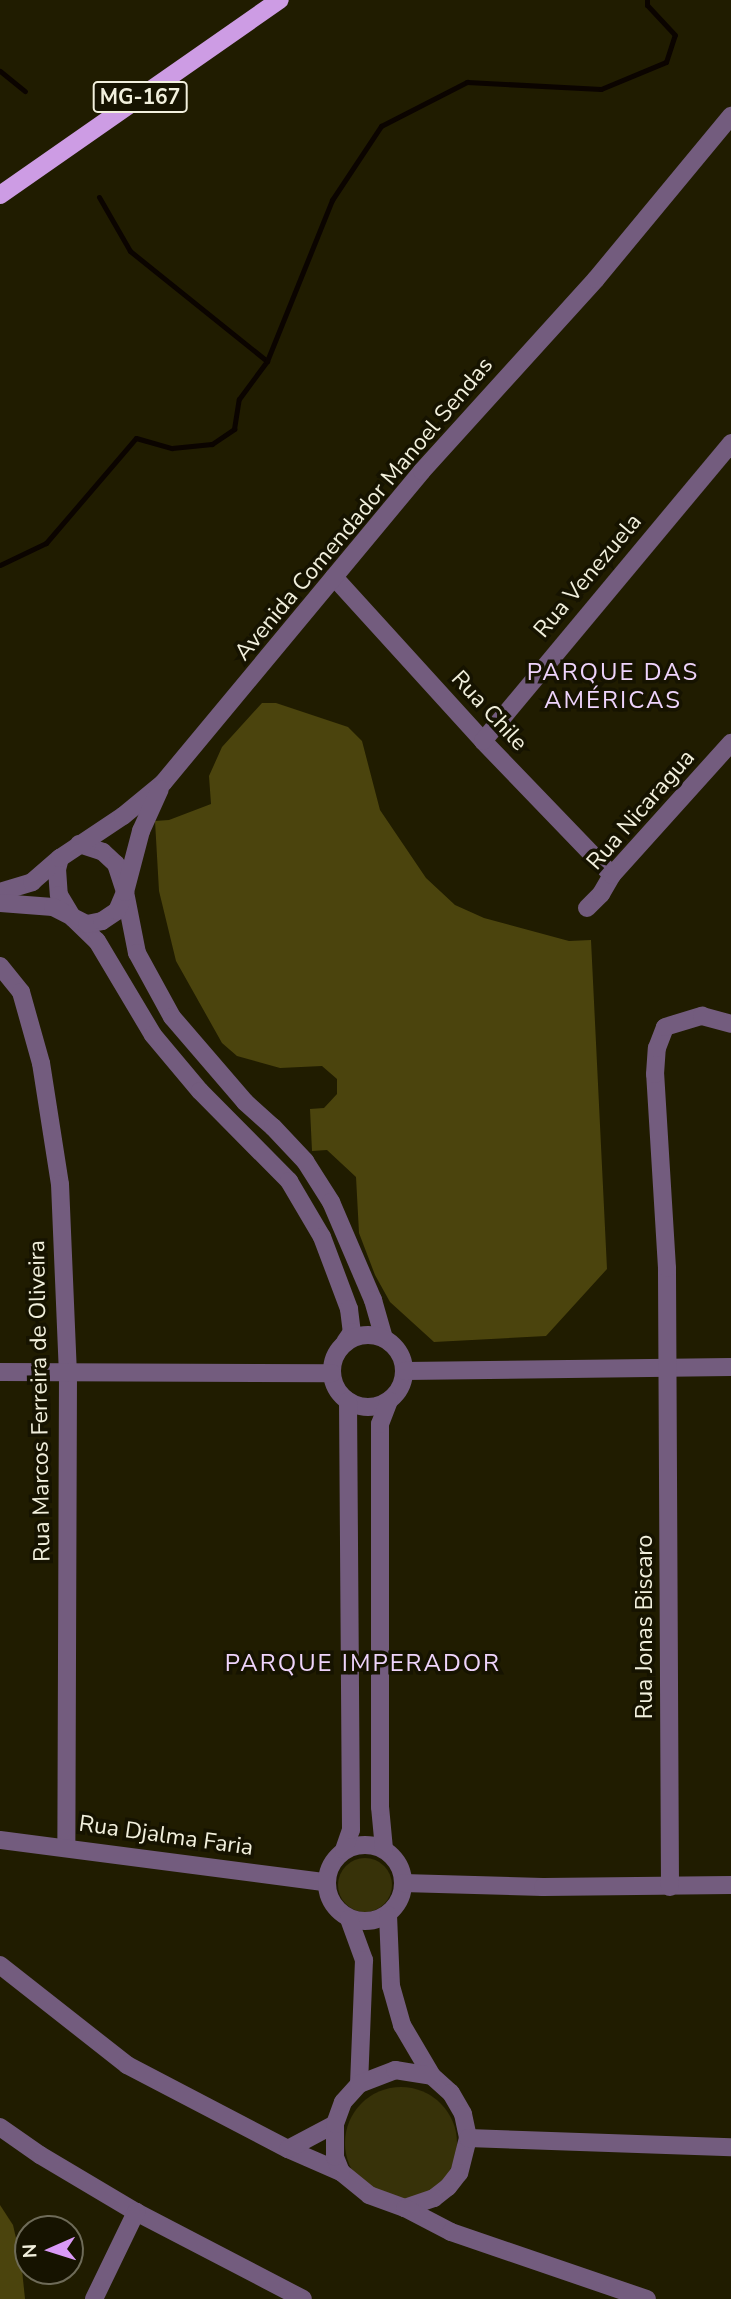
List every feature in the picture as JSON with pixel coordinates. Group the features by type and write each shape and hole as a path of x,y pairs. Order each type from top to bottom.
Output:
{"main road":[{"name":"MG-167","path":"0,195 280,0"}],"street":[{"name":"Avenida Comendador Manoel Sendas","path":"0,892 32,882 60,858 123,816 163,783 422,471 596,279 731,116"},
{"name":"Rua Venezuela","path":"483,741 731,443"},
{"name":"Rua Chile","path":"334,577 483,741 612,875"},
{"name":"Rua Nicaragua","path":"587,908 601,894 612,875 731,743"},
{"path":"0,902 53,906 87,924 102,922 117,911 125,892 141,831 163,783"},
{"path":"79,844 103,852 116,864 125,892 137,953 172,1017 245,1102 305,1161 331,1202 373,1300 384,1338 399,1352 405,1371 401,1388 389,1401 380,1424 380,1807 384,1849"},
{"path":"60,858 57,869 59,895 73,918 97,941 153,1035 200,1091 289,1181 322,1237 349,1309 352,1332 335,1356 332,1373 337,1390 348,1402 369,1407 389,1401"},
{"name":"Rua Marcos Ferreira de Oliveira","path":"0,966 21,992 41,1063 60,1184 68,1373 66,1848"},
{"name":"Rua Jonas Biscaro","path":"670,1887 669,1366 667,1268 655,1074 657,1048 665,1027 702,1016 731,1024"},
{"path":"345,1342 364,1334 384,1338"},
{"path":"405,1371 731,1367"},
{"path":"0,1372 332,1373"},
{"path":"348,1402 351,1830 344,1850 330,1864 325,1882 331,1903 349,1919 364,1960 359,2084"},
{"name":"Rua Djalma Faria","path":"0,1840 325,1882"},
{"path":"344,1850 366,1844 384,1849 397,1861 404,1883 400,1899 388,1915 369,1923 349,1919"},
{"path":"404,1883 670,1887 731,1885"},
{"path":"388,1915 391,1986 402,2025 432,2076 451,2093 463,2114 468,2138 459,2173 434,2198 405,2208"},
{"path":"0,1965 127,2065 288,2149 341,2172 369,2195 405,2208 451,2232 647,2299"},
{"path":"341,2172 335,2157 334,2124 343,2102 359,2084 395,2070 432,2076"},
{"path":"288,2149 334,2124"},
{"path":"0,2127 40,2155 136,2212 303,2299"},
{"path":"468,2138 731,2147"},
{"path":"434,2198 451,2232"},
{"path":"94,2299 136,2212"}],"shaded area":[{"path":"262,703 276,703 348,727 362,741 380,810 426,878 455,905 484,918 569,941 591,940 607,1269 546,1336 434,1342 390,1302 375,1275 359,1233 356,1177 327,1150 312,1151 310,1109 324,1108 337,1094 337,1079 322,1066 280,1068 237,1056 222,1043 176,961 159,891 155,821 169,820 211,804 209,776 222,747"},
{"path":"365,1858 384,1866 392,1885 384,1904 365,1912 346,1904 338,1885 346,1866"},
{"path":"401,2087 423,2091 441,2103 453,2121 457,2143 453,2165 441,2183 423,2195 401,2199 379,2195 361,2183 349,2165 345,2143 349,2121 361,2103 379,2091"},
{"path":"0,2205 13,2225 14,2285 24,2285 25,2299 0,2299"}],"waterway":[{"path":"0,565 46,543 136,438 172,448 212,444 234,429 239,399 267,361 332,200 381,126 467,82 601,89 666,62 675,35 647,5 647,0"},
{"path":"0,71 25,91"},
{"path":"99,197 130,251 267,361"}],"district":[{"name":"PARQUE DAS AMÉRICAS","path":"613,687"},
{"name":"PARQUE IMPERADOR","path":"363,1664"}]}
